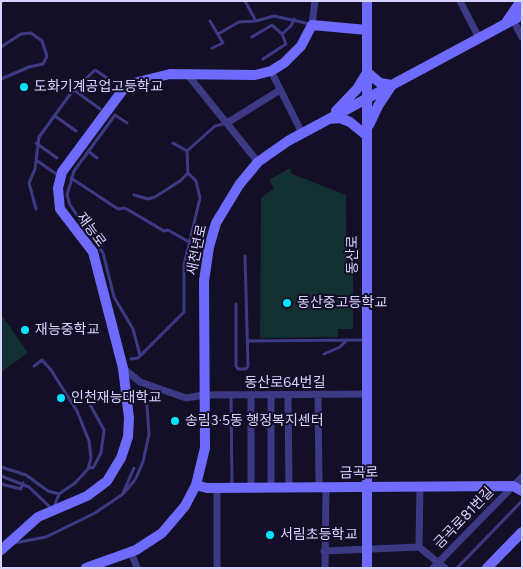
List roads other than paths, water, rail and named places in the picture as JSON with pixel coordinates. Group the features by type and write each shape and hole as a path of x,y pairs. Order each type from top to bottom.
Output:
{"street":[{"path":"60,177 123,89 130,84 151,77 187,74 249,76 271,72 296,52 312,25 315,1"},
{"name":"동산로","path":"367,1 367,568"},
{"path":"460,1 479,38"},
{"path":"521,1 513,19 522,37"},
{"name":"새천년로","path":"86,568 131,552 149,542 170,525 185,506 196,486 205,448 204,280 209,247 216,223 226,204 258,162 302,133 513,19"},
{"path":"312,25 367,30"},
{"path":"271,72 302,133"},
{"path":"367,72 380,83 392,85 378,106 367,134 346,120 328,119 357,89 367,72"},
{"path":"187,74 258,162"},
{"path":"227,123 259,101 280,90"},
{"name":"재능로","path":"4,548 31,521 78,500 101,486 112,474 121,458 129,430 122,368 93,252 60,210 57,194 60,177"},
{"name":"동산로64번길","path":"122,368 140,382 162,392 186,398 204,395 367,394"},
{"path":"250,487 251,395"},
{"path":"271,395 271,487"},
{"path":"288,395 289,487"},
{"path":"318,395 319,484 326,490 325,568"},
{"name":"금곡로81번길","path":"436,565 517,488 522,477"},
{"name":"금곡로","path":"196,486 217,488 367,486 517,488"},
{"path":"420,486 419,547 436,565 445,568"},
{"path":"217,488 218,568"},
{"path":"487,568 522,532"},
{"path":"324,551 419,547"},
{"path":"131,552 137,568"}],"lane":[{"path":"245,1 256,21"},
{"path":"218,34 239,22 256,21 274,16 294,19 312,25"},
{"path":"282,34 291,26 294,19"},
{"path":"210,21 223,43 212,48"},
{"path":"252,37 272,25 282,34 286,44 264,59"},
{"path":"1,47 21,34 31,33 42,42 47,56 43,64 29,67 1,79"},
{"path":"36,209 29,183 36,160 36,143 55,116 74,90 96,69 123,89"},
{"path":"74,90 100,109"},
{"path":"127,123 115,115 88,151 71,178 67,195 70,205 103,253 114,297 133,329 140,355"},
{"path":"55,116 76,131"},
{"path":"134,195 148,199 155,197 180,181 188,173 188,151 215,126 227,123"},
{"path":"36,143 57,158"},
{"path":"172,143 188,151"},
{"path":"88,151 97,158"},
{"path":"36,160 60,177"},
{"path":"131,359 140,355 184,312 184,265 199,211 200,198 196,181 188,173"},
{"path":"71,178 118,209 125,208 164,231 168,230 189,242"},
{"path":"236,304 236,366 238,369 246,369 248,366 248,341 245,256"},
{"path":"324,354 340,347 347,340"},
{"path":"248,341 367,340"},
{"path":"1,476 24,483 52,510 59,494 75,483 89,467 91,458 89,440 77,411 60,383 42,360 34,366"},
{"path":"82,390 104,430 100,453 93,468 89,467"},
{"path":"231,395 232,488"},
{"path":"4,548 46,537 95,514 122,494 135,480 143,462 149,434 147,406"},
{"path":"1,467 26,475 48,491 59,494"},
{"path":"122,494 134,468"},
{"path":"1,484 21,488 24,483"},
{"path":"457,568 522,501"}],"place":[{"name":"도화기계공업고등학교","path":"24,87"},
{"name":"동산중고등학교","path":"287,303"},
{"name":"재능중학교","path":"25,330"},
{"name":"인천재능대학교","path":"61,398"},
{"name":"송림3·5동 행정복지센터","path":"175,421"},
{"name":"서림초등학교","path":"270,535"}]}
